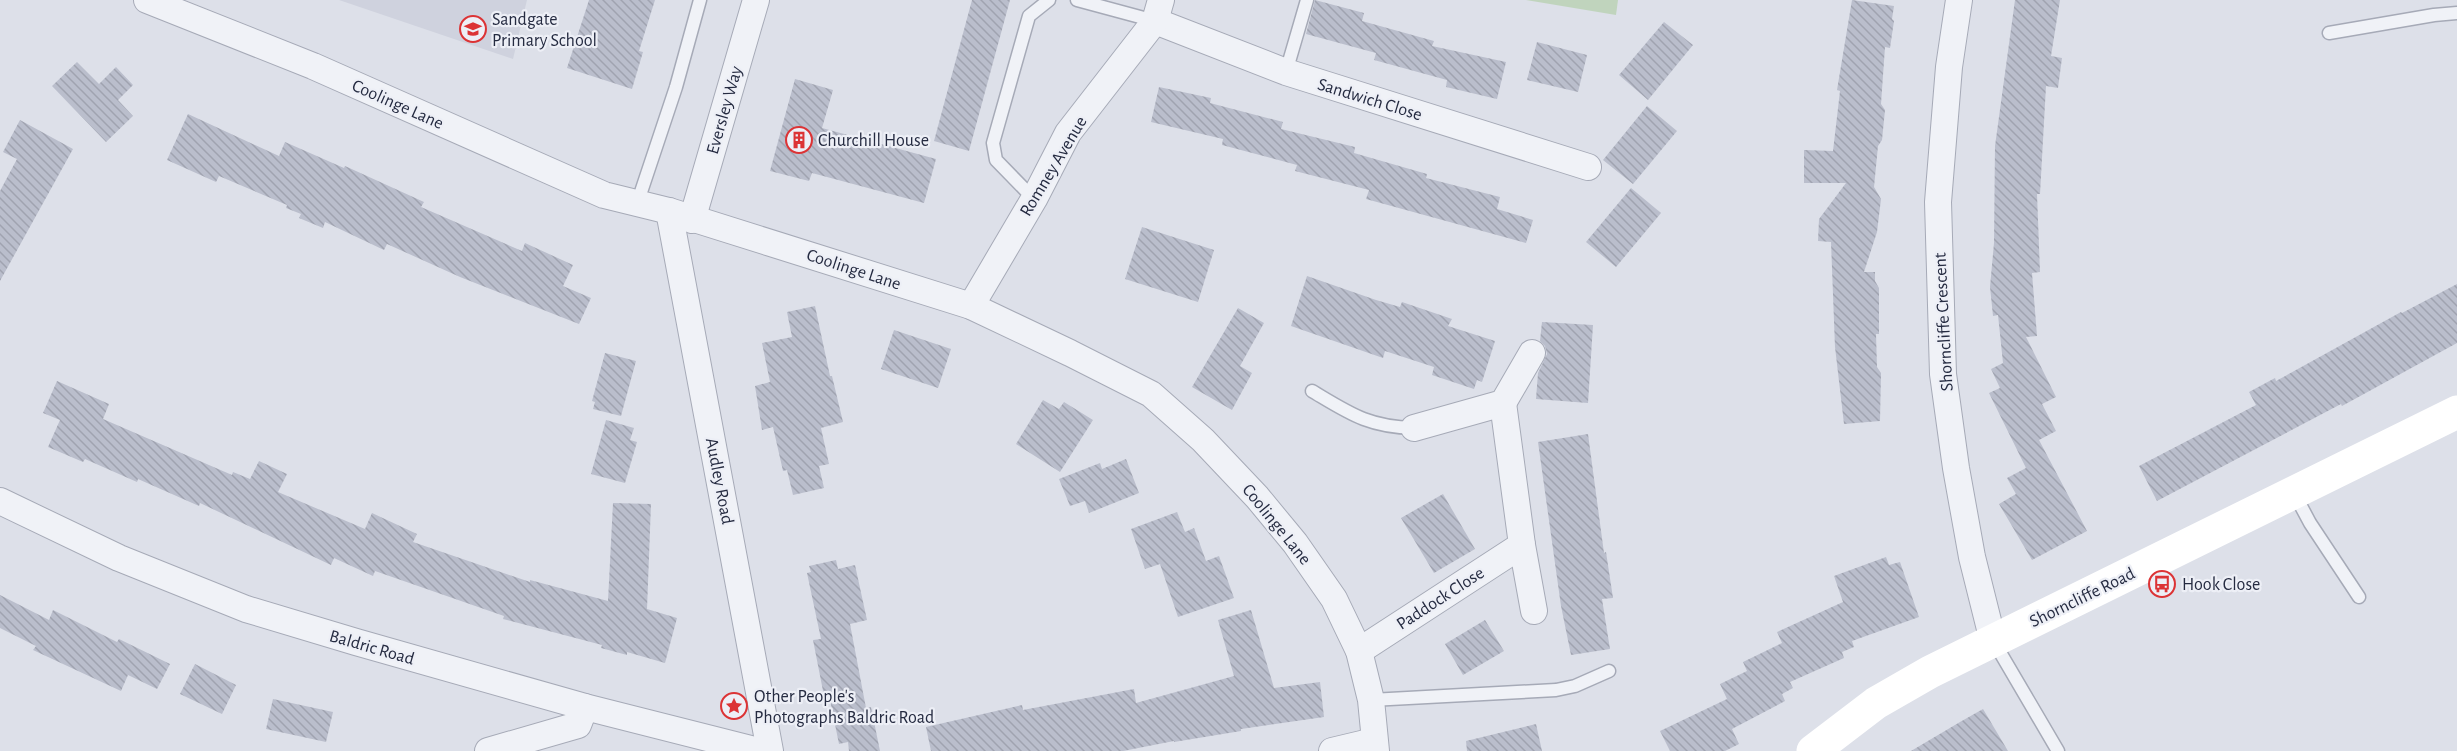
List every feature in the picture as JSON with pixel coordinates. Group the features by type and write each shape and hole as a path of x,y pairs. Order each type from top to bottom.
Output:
{"street":[{"name":"Coolinge Lane","path":"147,0 313,66 604,195 764,240 971,306 1070,352 1151,394 1203,440 1257,497 1295,543 1334,599 1359,651 1371,700 1375,746"},
{"name":"Eversley Way","path":"681,216 756,0"},
{"name":"Shorncliffe Crescent","path":"1959,0 1949,67 1938,202 1943,374 1956,468 1972,557 1993,641"},
{"name":"Romney Avenue","path":"971,306 1034,199 1068,133 1158,11"},
{"name":"Sandwich Close","path":"1158,11 1286,72 1588,167"},
{"name":"Audley Road","path":"681,216 771,751"},
{"path":"1532,353 1503,403 1522,545 1534,611"},
{"path":"1414,428 1503,403"},
{"name":"Shorncliffe Road","path":"1815,750 1876,703 1930,672 2457,411"},
{"name":"Baldric Road","path":"0,501 119,558 246,609 585,707 759,751"},
{"name":"Paddock Close","path":"1359,651 1522,545"},
{"path":"488,751 578,725 585,707"},
{"path":"1332,751 1375,746"}],"lane":[{"path":"638,204 676,87 700,0"},
{"path":"1034,199 996,160 993,143 1029,16 1049,0"},
{"path":"1077,0 1158,11"},
{"path":"1286,72 1307,0"},
{"path":"2329,33 2457,13"},
{"path":"1311,391 1359,420 1390,428 1414,428"},
{"path":"2294,492 2310,523 2359,597"},
{"path":"1993,641 2058,751"},
{"path":"1371,700 1556,690 1575,686 1609,671"}],"shaded area":[{"name":"Sandgate Primary School","path":"339,0 527,0 513,59"}],"green space":[{"path":"1526,0 1618,0 1616,15"}],"building":[{"path":"589,0 655,0 639,51 643,52 632,89 567,68"},
{"name":"Churchill House","path":"972,0 1010,0 969,151 934,141"},
{"path":"1315,0 1364,13 1362,21 1434,41 1432,46 1506,62 1497,99 1446,87 1447,80 1374,60 1376,53 1306,34"},
{"path":"1852,0 1894,6 1892,19 1894,21 1890,48 1885,47 1881,104 1885,110 1882,140 1878,146 1874,187 1881,199 1877,232 1864,272 1875,272 1875,281 1879,288 1879,334 1876,334 1877,367 1881,373 1880,421 1844,424 1835,347 1831,242 1818,241 1819,219 1846,183 1804,183 1804,150 1833,151 1840,91 1837,90"},
{"path":"2015,0 2060,0 2051,56 2062,58 2058,88 2046,86 2040,194 2037,194 2040,272 2032,273 2037,336 2026,337 2056,397 2042,404 2056,431 2039,440 2087,531 2032,560 1999,504 2016,494 2007,478 2026,468 1989,393 2000,388 1991,369 2003,363 1998,315 1993,316 1990,287 1994,243 1995,146"},
{"path":"1664,22 1693,45 1648,100 1619,75"},
{"path":"1537,42 1587,55 1578,92 1527,80"},
{"path":"77,62 99,84 116,67 133,85 118,100 133,116 106,142 52,86"},
{"name":"Churchill House","path":"795,79 833,90 822,128 936,159 924,203 812,173 809,181 770,171"},
{"path":"1159,87 1211,98 1210,103 1283,122 1281,129 1355,147 1354,153 1427,174 1426,178 1500,197 1497,209 1533,220 1526,243 1366,199 1369,190 1295,171 1297,165 1222,145 1223,139 1151,122"},
{"path":"1647,106 1677,131 1633,184 1603,160"},
{"path":"188,114 279,156 285,142 424,202 421,207 522,251 525,243 573,265 563,286 591,298 579,324 460,277 387,244 384,250 325,222 323,228 299,218 301,214 286,208 287,205 219,176 216,182 167,160"},
{"path":"20,120 73,149 0,281 0,191 17,159 3,152"},
{"path":"1631,188 1661,213 1616,267 1586,242"},
{"path":"1142,227 1214,250 1198,302 1125,279"},
{"path":"1307,276 1376,300 1400,307 1402,302 1452,319 1448,326 1495,341 1482,382 1477,380 1474,389 1432,375 1434,367 1385,351 1383,358 1291,326"},
{"path":"2457,284 2457,343 2342,406 2341,404 2157,501 2139,466 2256,405 2249,392 2275,378 2276,381"},
{"path":"815,306 830,376 832,376 843,422 821,428 829,464 819,466 824,488 793,495 787,470 783,471 773,427 762,430 755,386 770,382 762,343 792,337 787,312"},
{"path":"1238,308 1264,323 1240,366 1252,373 1232,410 1192,387"},
{"path":"1542,322 1593,325 1588,403 1536,399 1538,373 1547,354 1545,346 1540,341"},
{"path":"894,330 951,349 938,388 881,369"},
{"path":"605,353 636,361 621,416 593,409 595,402 592,401"},
{"path":"57,381 109,404 103,419 232,475 233,472 250,479 259,461 287,474 278,492 365,529 372,513 417,534 413,542 530,582 530,580 608,601 613,503 651,504 647,609 677,618 665,663 627,652 627,655 601,648 602,645 503,619 504,616 375,571 373,576 334,558 331,565 200,503 199,506 138,479 137,482 85,459 83,462 48,447 60,420 43,413"},
{"path":"1043,400 1059,409 1064,402 1093,420 1060,472 1016,444"},
{"path":"606,420 634,428 630,440 637,442 625,483 591,474"},
{"path":"1588,434 1604,553 1606,552 1613,598 1602,599 1610,649 1571,655 1561,606 1538,442"},
{"path":"1126,459 1139,493 1089,513 1085,501 1070,506 1059,479 1100,463 1102,469"},
{"path":"1443,494 1475,549 1434,573 1401,518"},
{"path":"1177,512 1185,532 1194,528 1206,561 1219,556 1234,598 1178,617 1160,564 1145,569 1131,529"},
{"path":"1886,557 1889,565 1900,562 1919,617 1852,641 1854,647 1842,652 1844,658 1790,682 1793,688 1782,694 1785,701 1732,729 1739,744 1725,751 1670,751 1660,731 1727,699 1720,684 1747,671 1743,662 1782,643 1777,632 1843,602 1834,576"},
{"path":"836,560 838,569 855,565 867,620 850,624 866,708 871,707 880,751 849,751 848,742 839,744 829,695 824,696 813,640 821,639 807,573 811,572 809,566"},
{"path":"0,595 49,620 53,610 117,642 119,639 170,664 157,689 128,675 121,691 33,650 36,646 0,628"},
{"path":"1251,610 1274,688 1320,682 1324,717 1241,729 1241,731 1123,751 931,751 926,727 1022,705 1023,710 1134,689 1136,703 1234,676 1218,620"},
{"path":"1485,620 1504,651 1463,675 1445,644"},
{"path":"195,664 236,685 222,714 180,694"},
{"path":"273,699 333,712 326,742 266,729"},
{"path":"1983,709 2008,751 1911,751 1960,722"},
{"path":"1536,724 1542,751 1467,751 1466,741"}],"place":[{"name":"Sandgate Primary School","path":"473,29"},
{"name":"Churchill House","path":"799,140"},
{"name":"Hook Close","path":"2162,584"},
{"name":"Other People's Photographs Baldric Road","path":"734,706"}]}
